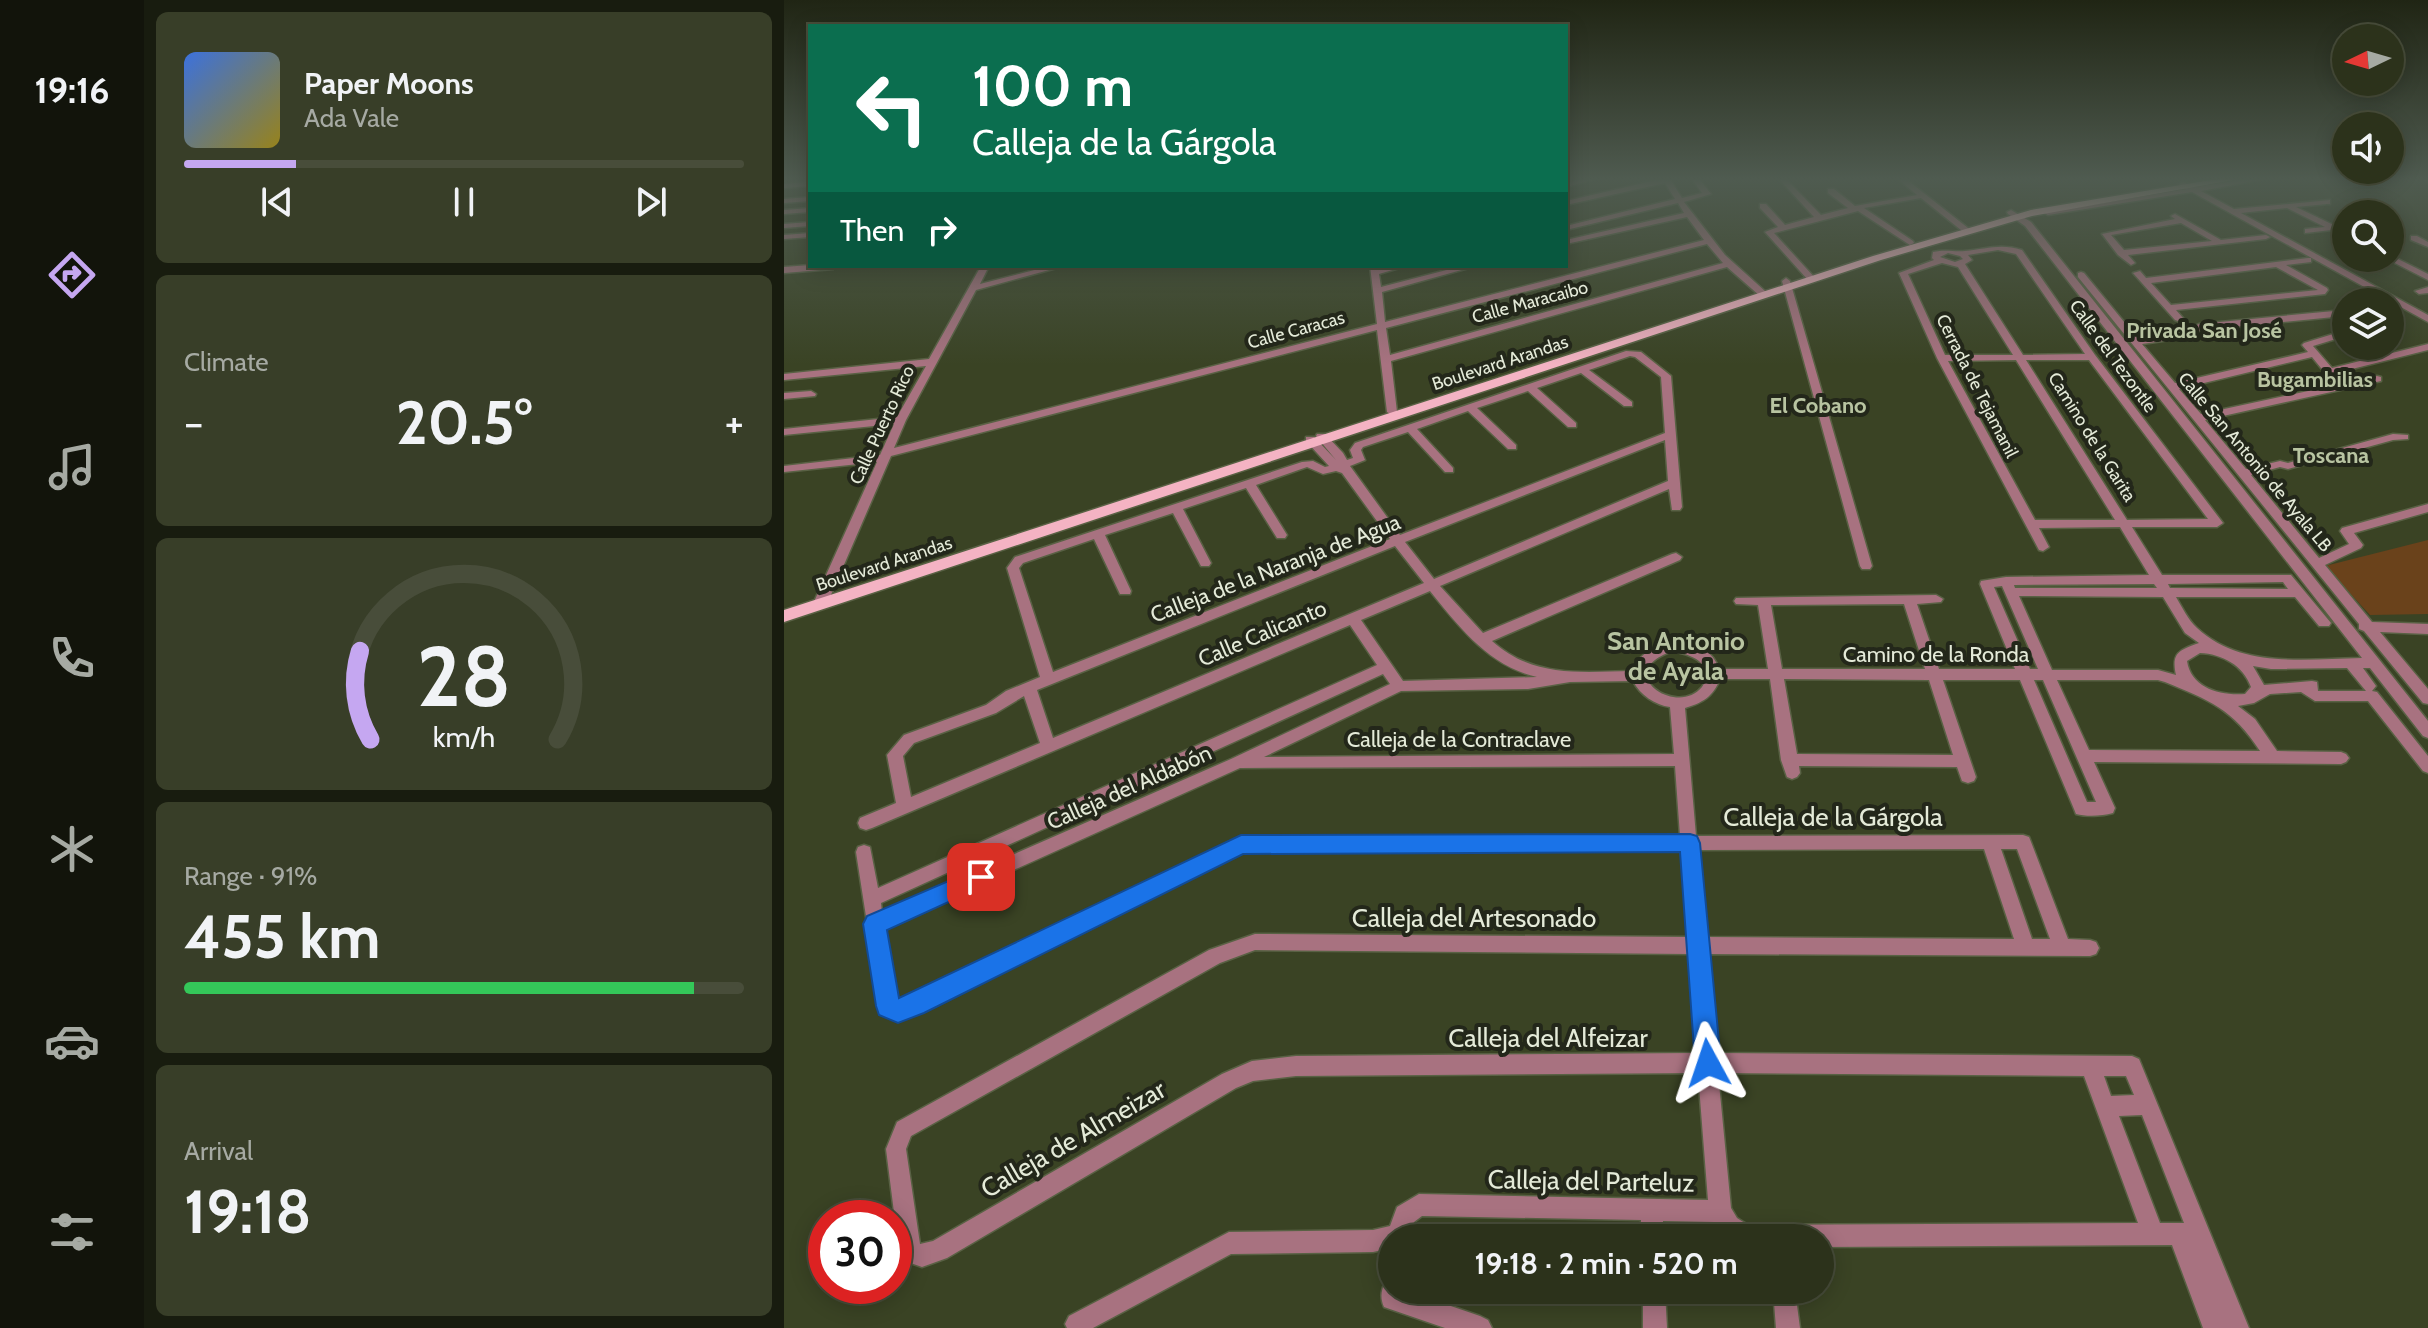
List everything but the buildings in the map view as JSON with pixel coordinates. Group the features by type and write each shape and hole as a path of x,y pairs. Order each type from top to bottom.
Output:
{"main road":[{"name":"Boulevard Arandas","path":"784,614 1919,241"},
{"name":"Boulevard Arandas","path":"1809,276 1929,241"},
{"name":"Boulevard Arandas","path":"1316,439 1688,318"}],"street":[{"path":"1711,241 1760,292"},
{"name":"Calle Caracas","path":"784,469 887,456 1382,324 1711,241"},
{"path":"1777,241 1809,276"},
{"path":"2048,241 2141,367 2428,732"},
{"name":"Calle San Antonio de Ayala LB","path":"2051,241 2428,699"},
{"path":"2112,241 2131,263"},
{"path":"2121,253 2229,241"},
{"path":"2273,241 2364,288"},
{"path":"2285,241 2365,288"},
{"name":"Calle del Tezontle","path":"1962,259 1984,248 2009,248 2019,252 2092,357 2217,523 2123,524"},
{"name":"Cerrada de Tejamanil","path":"1962,259 1939,252 1935,256 1940,261 1903,273 1942,358 2043,547"},
{"name":"Camino de la Garita","path":"1962,259 2018,357 2190,630 2226,654"},
{"path":"2144,281 2308,260"},
{"name":"Calle Maracaibo","path":"1386,359 1730,264"},
{"path":"2169,308 2324,290 2278,264"},
{"path":"2404,264 2428,277"},
{"path":"784,270 808,268"},
{"path":"973,288 1052,268"},
{"path":"1378,290 1464,268"},
{"path":"1375,269 1392,412"},
{"name":"Calle Puerto Rico","path":"822,601 901,420 983,270"},
{"path":"2137,273 2178,318"},
{"path":"1787,283 1866,566"},
{"path":"2404,307 2428,319"},
{"path":"2136,342 2183,335 2199,327 2332,314"},
{"path":"2404,314 2428,327"},
{"path":"2109,325 2122,326"},
{"path":"2332,336 2307,345 2337,380 2352,385"},
{"path":"2329,372 2428,347"},
{"path":"1048,680 1013,568 1015,564 1306,464 1313,464 1323,471 1342,468 1359,460 1360,456 1355,450 1359,445 1634,353 1666,376 1676,507"},
{"path":"2173,387 2314,354"},
{"path":"1942,358 2092,357"},
{"path":"784,377 933,362"},
{"path":"2141,367 2156,367"},
{"path":"1582,369 1628,404"},
{"path":"2198,418 2377,379"},
{"path":"1530,387 1572,425"},
{"path":"784,396 811,394"},
{"path":"1470,407 1512,447"},
{"path":"784,432 901,420"},
{"path":"1410,428 1449,470"},
{"name":"Calleja de la Naranja de Agua","path":"905,807 895,755 897,748 909,739 991,709 1029,688 1244,600 1671,434"},
{"path":"2247,477 2288,470 2288,466 2393,437 2404,437"},
{"path":"1316,439 1480,640 1516,665 1568,677"},
{"path":"1249,483 1281,535"},
{"name":"Calle Calicanto","path":"866,823 1674,483"},
{"path":"2243,496 2263,497"},
{"path":"1176,508 1205,563"},
{"path":"2319,563 2357,545 2353,537 2426,511"},
{"path":"2031,524 2123,524"},
{"path":"1098,534 1125,591"},
{"path":"1480,640 1676,557"},
{"path":"2008,587 2158,579 2286,578 2324,623"},
{"path":"2008,587 2107,808 2082,809 1986,584 2167,593 2299,593"},
{"path":"1764,601 1791,767 1966,769 1909,599"},
{"path":"1741,601 1936,599"},
{"path":"1353,618 1399,686 1528,684 1568,677 1638,676"},
{"path":"2347,626 2428,629"},
{"path":"2190,630 2182,674 2196,689"},
{"path":"1673,646 1701,654 1711,663 1715,674 1711,689 1697,700 1677,703 1659,699 1644,689 1638,676 1640,665 1647,655 1673,646"},
{"path":"2158,675 2199,649 2271,664 2375,663"},
{"path":"2226,654 2251,671 2257,680 2250,723"},
{"path":"2351,663 2369,686"},
{"name":"Calleja del Aldabón","path":"871,899 1387,666"},
{"name":"Camino de la Ronda","path":"1715,674 2158,675 2217,699 2235,702 2268,689 2393,686"},
{"name":"Calleja del Aldabón","path":"875,924 1236,763 1399,686"},
{"path":"2304,686 2315,696 2372,696 2428,767"},
{"path":"1029,688 1048,746"},
{"path":"2217,699 2250,723 2272,757"},
{"path":"1677,703 1720,1211"},
{"path":"2083,756 2341,758"},
{"name":"Calleja de la Contraclave","path":"1236,763 1683,760"},
{"path":"1027,828 1033,853"},
{"path":"1990,842 2026,947"},
{"name":"Calleja de la Gárgola","path":"875,924 888,1006 898,1011 1241,844 2023,842 2062,948"},
{"path":"864,852 875,924"},
{"name":"Calleja del Artesonado","path":"922,1256 910,1252 896,1149 904,1129 1215,956 1255,942 2090,948"},
{"name":"Calleja del Alfeizar","path":"1252,1071 1296,1066 1708,1063 2132,1066 2148,1105"},
{"path":"2090,1066 2153,1234"},
{"name":"Calleja de Almeizar","path":"922,1256 939,1250 1229,1081 1252,1071"},
{"path":"2105,1106 2148,1105 2215,1328"},
{"name":"Calleja del Parteluz","path":"1402,1224 1405,1215 1419,1205 1720,1211 1728,1224"},
{"path":"1652,1210 1652,1224"},
{"path":"2189,1235 2237,1328"},
{"name":"Calleja del Parteluz","path":"1834,1237 2189,1235"},
{"name":"Calleja del Parteluz","path":"1077,1324 1229,1243 1378,1240"},
{"path":"1407,1304 1480,1328"},
{"path":"1654,1304 1655,1328"},
{"path":"1785,1304 1788,1328"}],"shaded area":[{"path":"2428,540 2428,614 2370,615 2325,566"}],"district":[{"name":"Privada San José","path":"2204,330"},
{"name":"Bugambilias","path":"2315,379"},
{"name":"El Cobano","path":"1818,405"},
{"name":"Toscana","path":"2331,455"},
{"name":"San Antonio de Ayala","path":"1676,656"}],"route":[{"path":"981,877 875,924 888,1006 898,1011 915,1004 1241,844 1690,843 1708,1063"}]}
